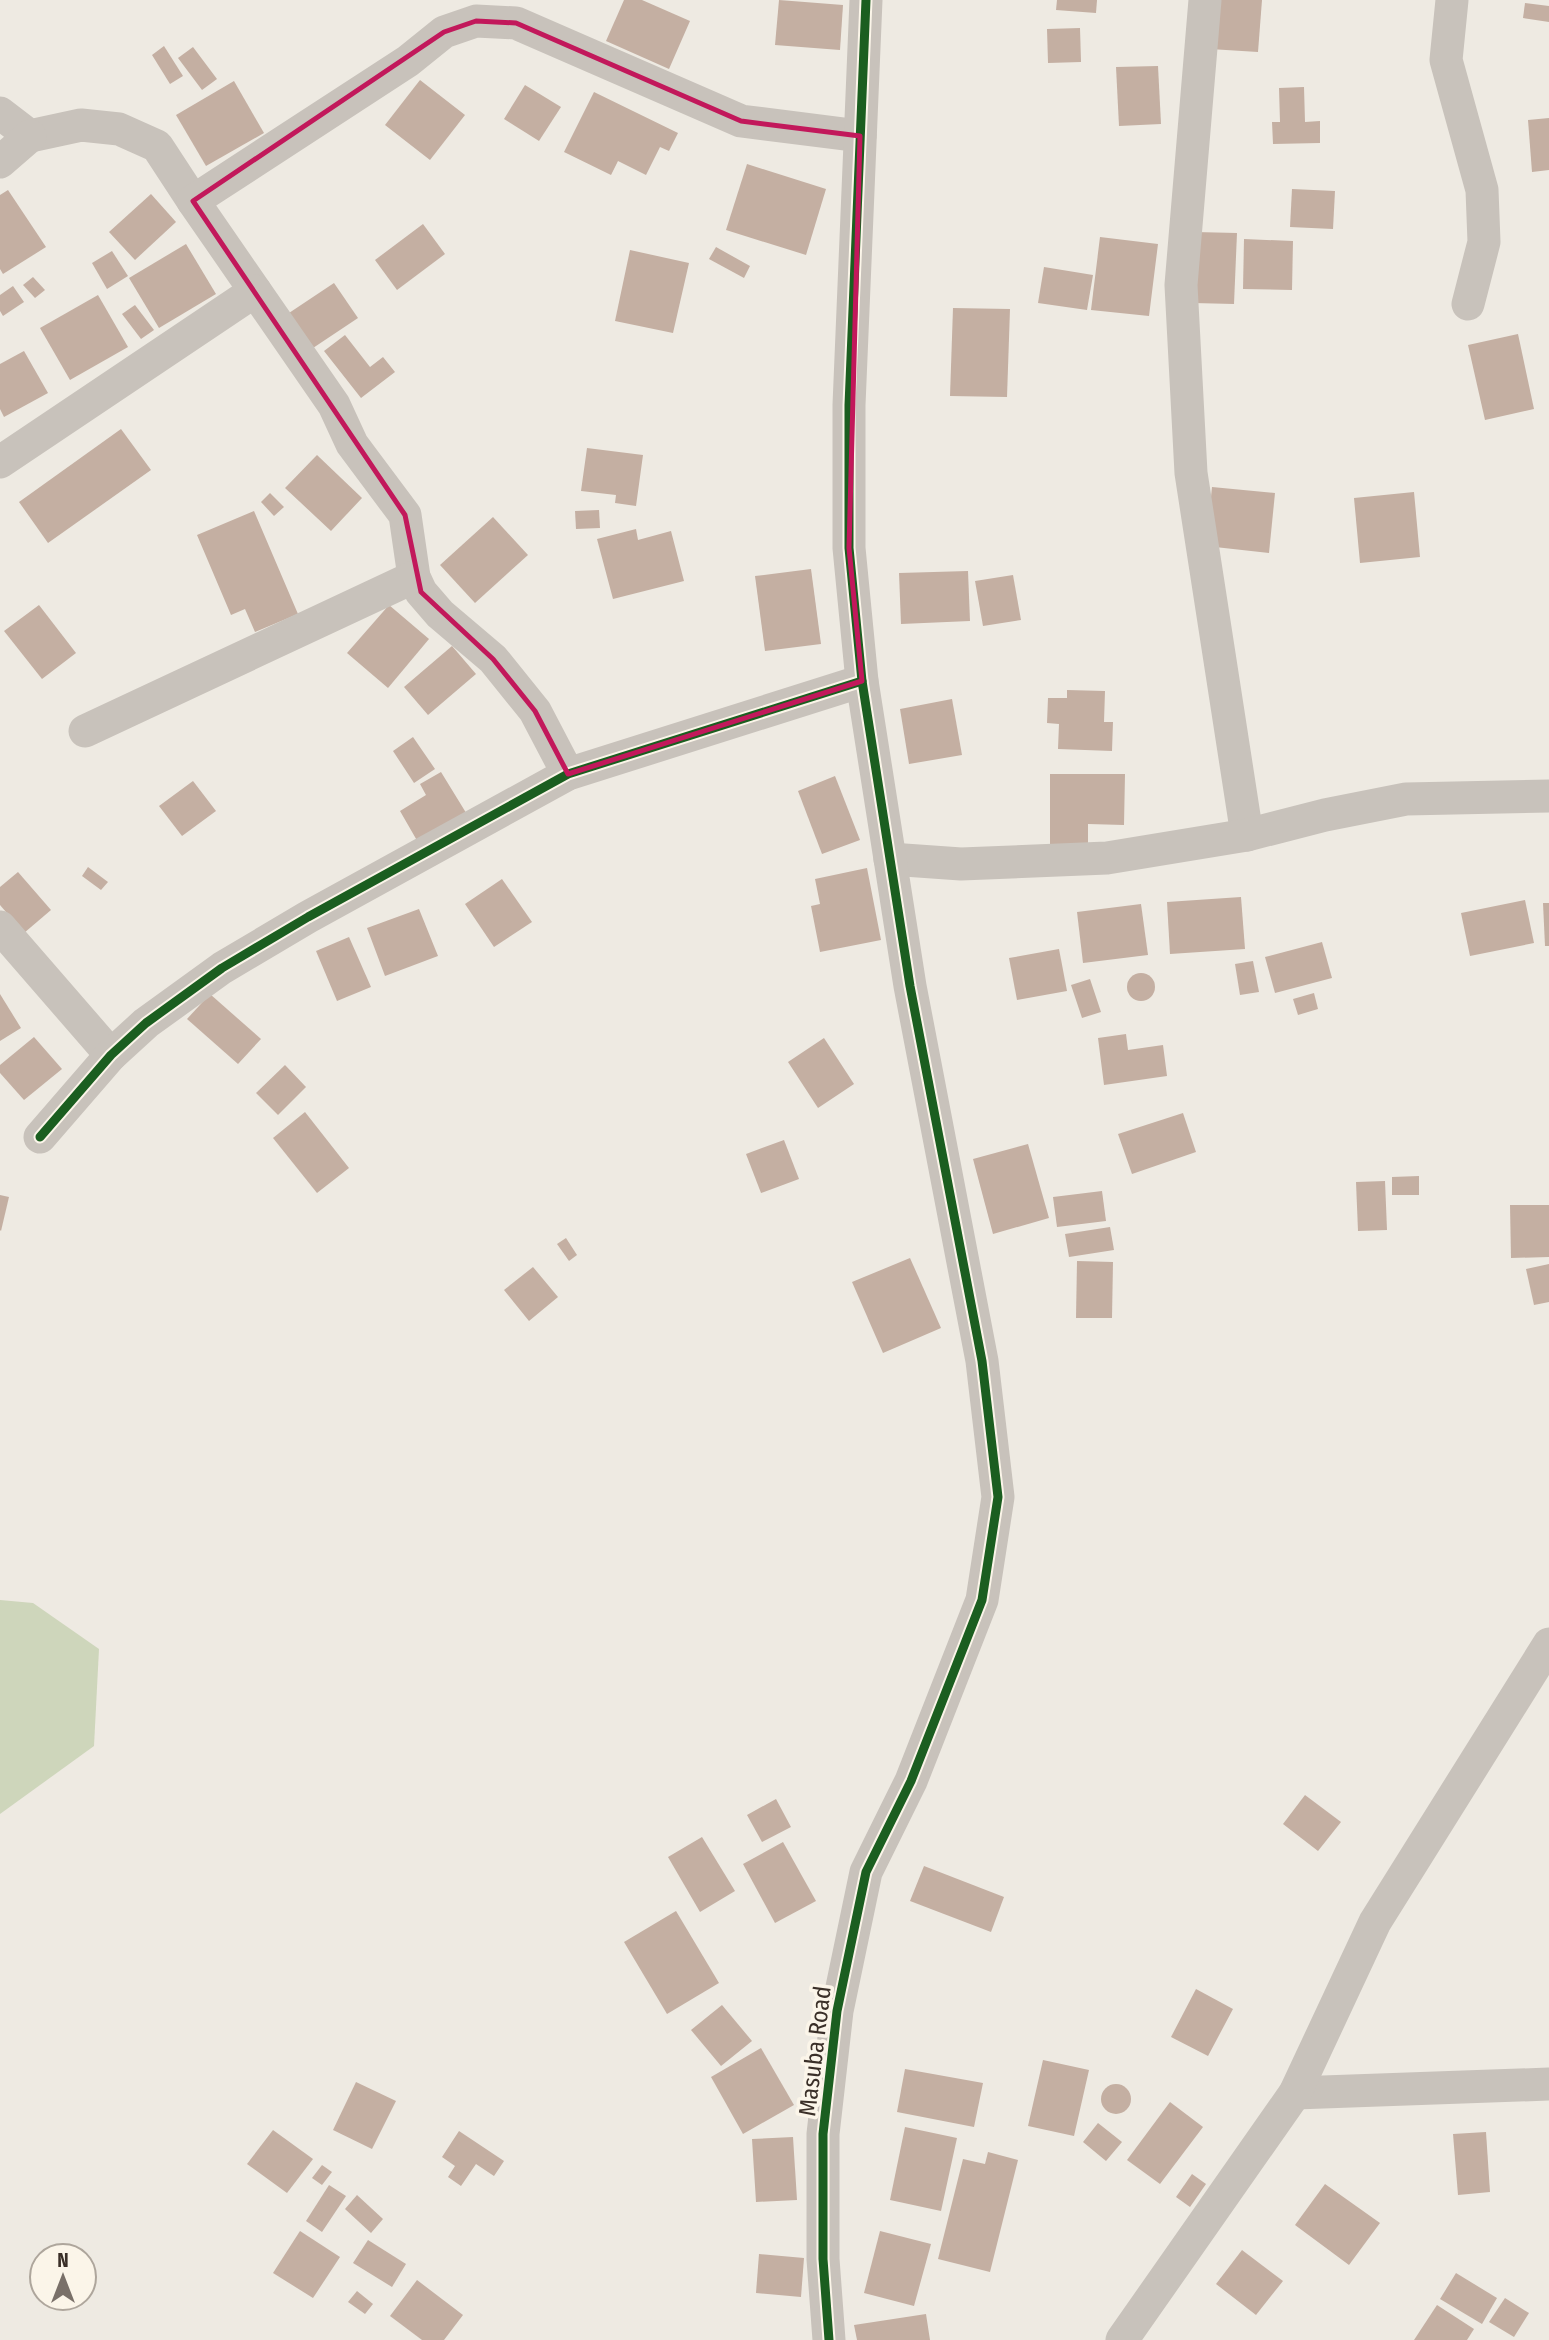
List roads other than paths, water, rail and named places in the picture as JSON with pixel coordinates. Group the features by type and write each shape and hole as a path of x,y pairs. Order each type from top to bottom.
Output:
{"street":[{"name":"Masuba Road","path":"829,2340 824,2259 824,2134 837,2011 866,1872 911,1781 982,1600 998,1497 982,1361 910,986 862,681 849,548 849,405 866,0"},
{"path":"1205,0 1181,285 1191,473 1247,835"},
{"path":"1452,0 1446,60 1482,190 1483,242 1468,304"},
{"path":"193,201 408,61 444,32 476,21 516,23 741,121 860,136"},
{"path":"0,113 30,136"},
{"path":"0,162 30,136 81,125 119,129 158,146 334,405 352,444 405,515 414,577 421,592 440,614 493,659 535,710 568,774"},
{"path":"0,462 255,291"},
{"path":"85,731 414,577"},
{"path":"40,1137 111,1055 146,1023 222,968 308,917 568,774 862,681"},
{"path":"890,859 961,863 1107,858 1247,835 1325,815 1406,799 1549,796"},
{"path":"0,927 111,1055"},
{"path":"1122,2340 1295,2094 1375,1922 1549,1644"},
{"path":"1295,2094 1549,2084"}]}
